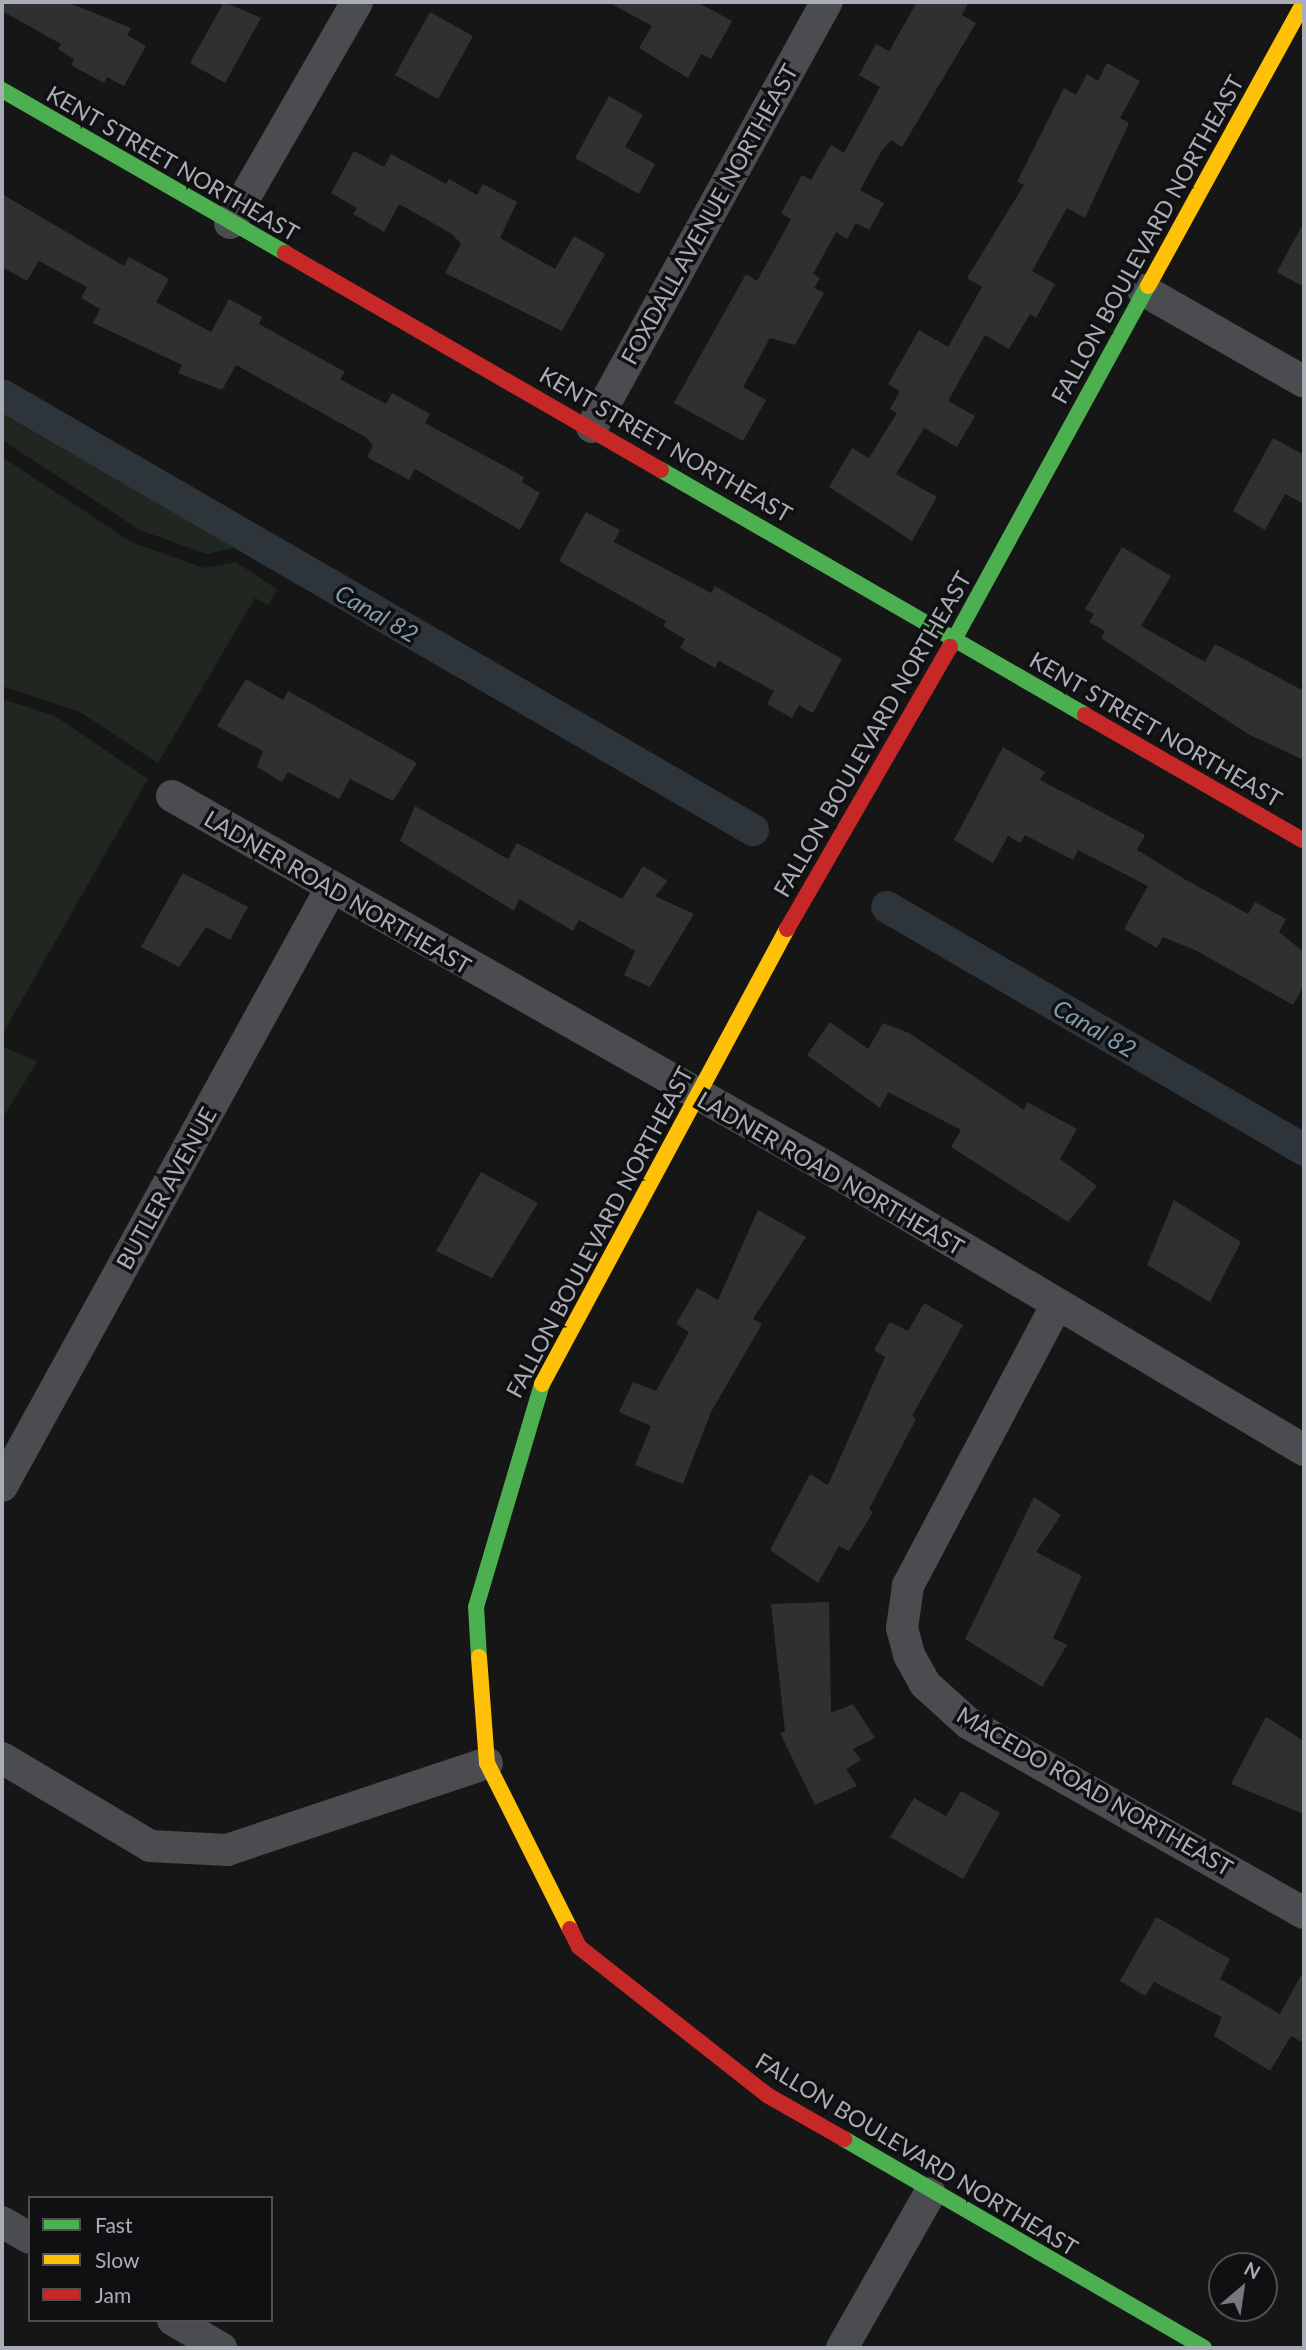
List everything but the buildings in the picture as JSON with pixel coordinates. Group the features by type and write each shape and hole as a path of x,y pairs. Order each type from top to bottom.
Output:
{"street":[{"path":"230,223 357,2"},
{"name":"FOXDALL AVENUE NORTHEAST","path":"592,427 827,2"},
{"name":"FALLON BOULEVARD NORTHEAST","path":"1204,2348 930,2193 767,2095 579,1947 487,1763 476,1607 533,1402 696,1093 955,638 1143,290 1304,2"},
{"name":"KENT STREET NORTHEAST","path":"2,90 230,223 592,427 1304,841"},
{"path":"1143,290 1304,382"},
{"name":"LADNER ROAD NORTHEAST","path":"172,796 330,890 696,1093 1304,1450"},
{"name":"BUTLER AVENUE","path":"2,1486 330,890"},
{"name":"MACEDO ROAD NORTHEAST","path":"1056,1306 908,1586 902,1628 909,1655 925,1684 968,1723 1304,1913"},
{"path":"2,1758 150,1846 227,1850 487,1763"},
{"path":"842,2348 930,2193"},
{"path":"2,2221 28,2237"},
{"path":"176,2322 221,2348"}],"shaded area":[{"path":"2,414 235,548 206,554 140,530 2,440"},
{"path":"2,457 133,543 204,568 236,562 277,589 269,605 255,598 158,763 80,712 2,686"},
{"path":"2,699 55,716 148,779 2,1035"},
{"path":"2,1046 37,1062 2,1119"}],"waterway":[{"name":"Canal 82","path":"2,395 753,830"},
{"name":"Canal 82","path":"887,907 1304,1150"}],"traffic: fast":[{"path":"2,90 285,253"},
{"path":"950,647 1148,286"},
{"path":"661,470 1085,715"},
{"path":"479,1657 476,1607 542,1384"},
{"path":"844,2139 1204,2348"}],"traffic: slow":[{"path":"1148,286 1304,2"},
{"path":"542,1384 787,929"},
{"path":"479,1657 487,1763 570,1929"}],"traffic: jam":[{"path":"285,253 661,470"},
{"path":"787,929 950,647"},
{"path":"1085,715 1304,841"},
{"path":"570,1929 579,1947 767,2095 844,2139"}]}
